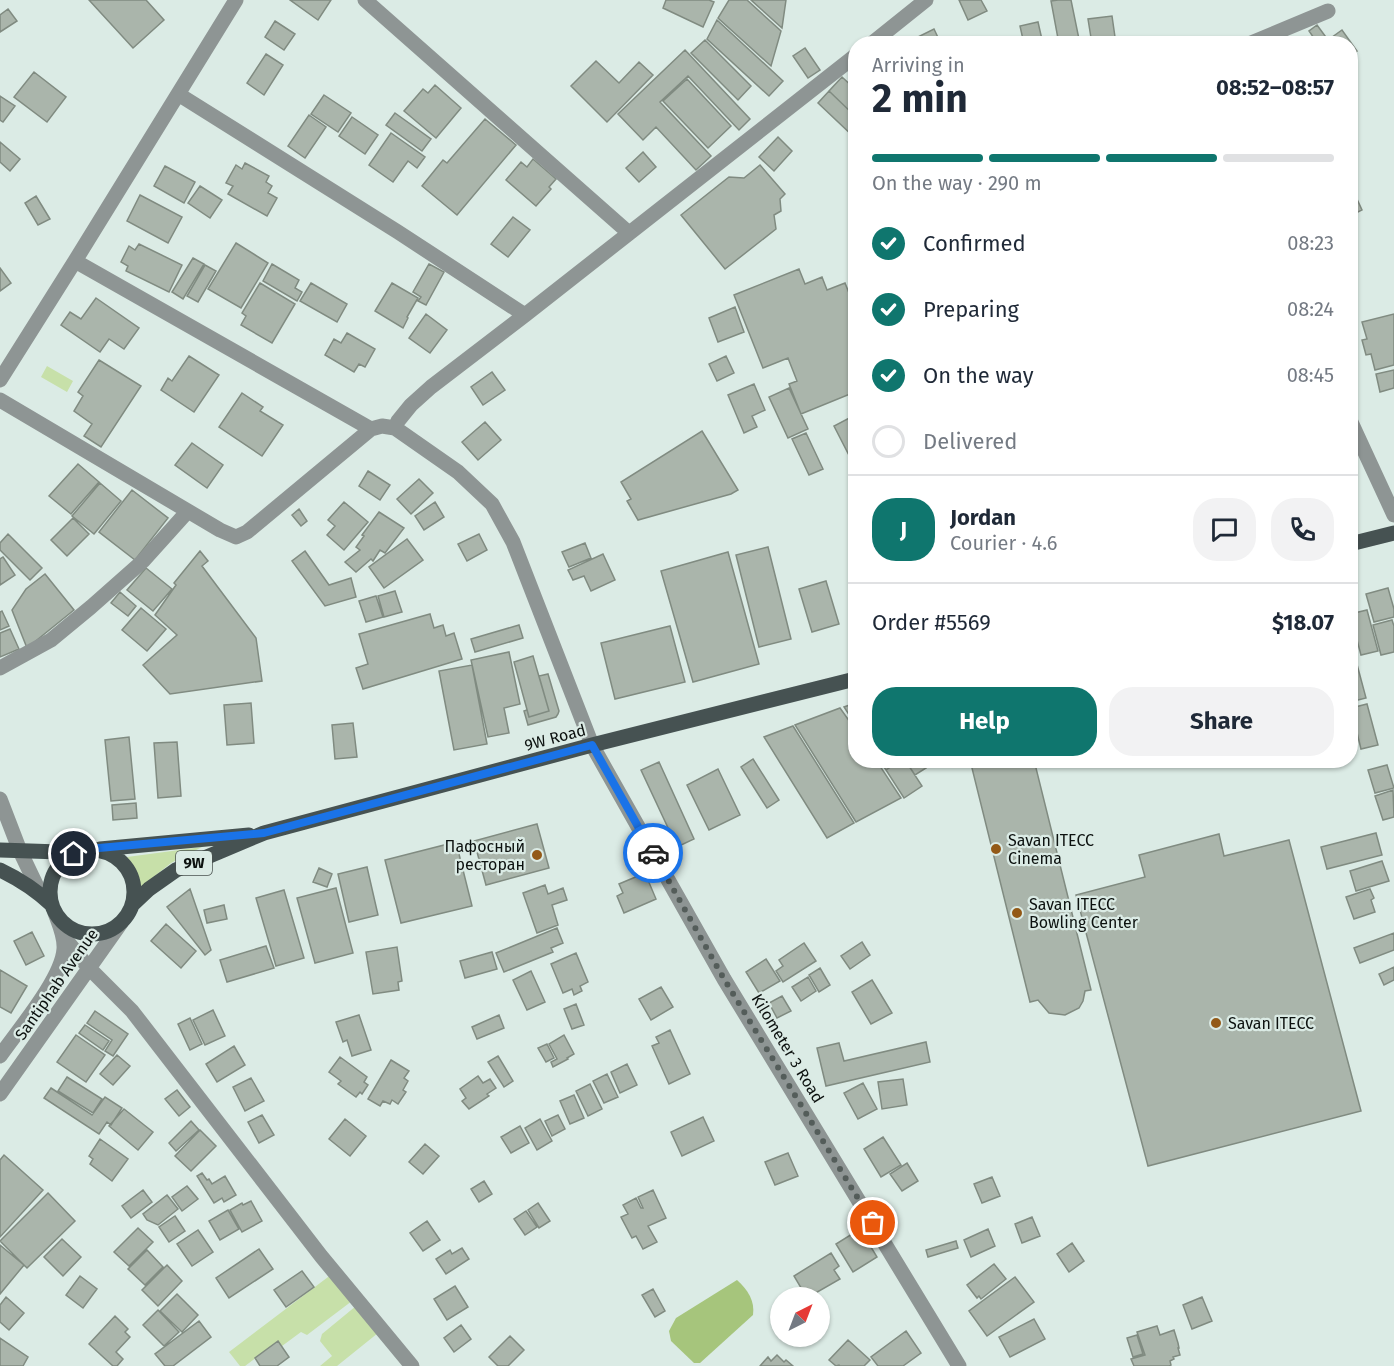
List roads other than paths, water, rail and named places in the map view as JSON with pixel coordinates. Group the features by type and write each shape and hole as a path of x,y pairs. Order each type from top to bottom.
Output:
{"main road":[{"path":"1358,542 1394,533"},
{"name":"9W Road","path":"121,923 132,905 176,870 264,833 592,745 848,681"},
{"name":"9W Road","path":"0,850 60,852 264,833"},
{"name":"9W Road","path":"50,904 53,875 61,863 74,854 92,849"},
{"path":"92,849 111,854 128,869 134,883 132,905"},
{"path":"0,870 19,880 50,904 65,924 79,932 94,934 109,931 121,923"}],"street":[{"path":"0,380 236,0"},
{"path":"365,0 629,233"},
{"path":"881,36 926,0"},
{"path":"1283,36 1328,11"},
{"path":"0,400 220,530 236,537 247,532 371,429 382,426 394,428 411,405 431,387 848,61"},
{"path":"178,94 525,315"},
{"path":"75,261 371,429"},
{"name":"Kilometer 3 Road","path":"394,428 458,472 492,504 513,542 592,745 724,979 959,1366"},
{"path":"1358,437 1394,515"},
{"path":"0,668 59,634 143,561 188,511"},
{"name":"Santiphab Avenue","path":"0,799 20,851 50,904 63,936 64,950 60,966 49,987 0,1056"},
{"name":"Santiphab Avenue","path":"0,1094 121,923"},
{"path":"63,936 88,967 132,1011 321,1256 412,1366"}],"place":[{"name":"Savan ITECC Cinema","path":"996,849"},
{"name":"Пафосный ресторан","path":"537,855"},
{"name":"Savan ITECC Bowling Center","path":"1017,913"},
{"name":"Savan ITECC","path":"1216,1023"}]}
